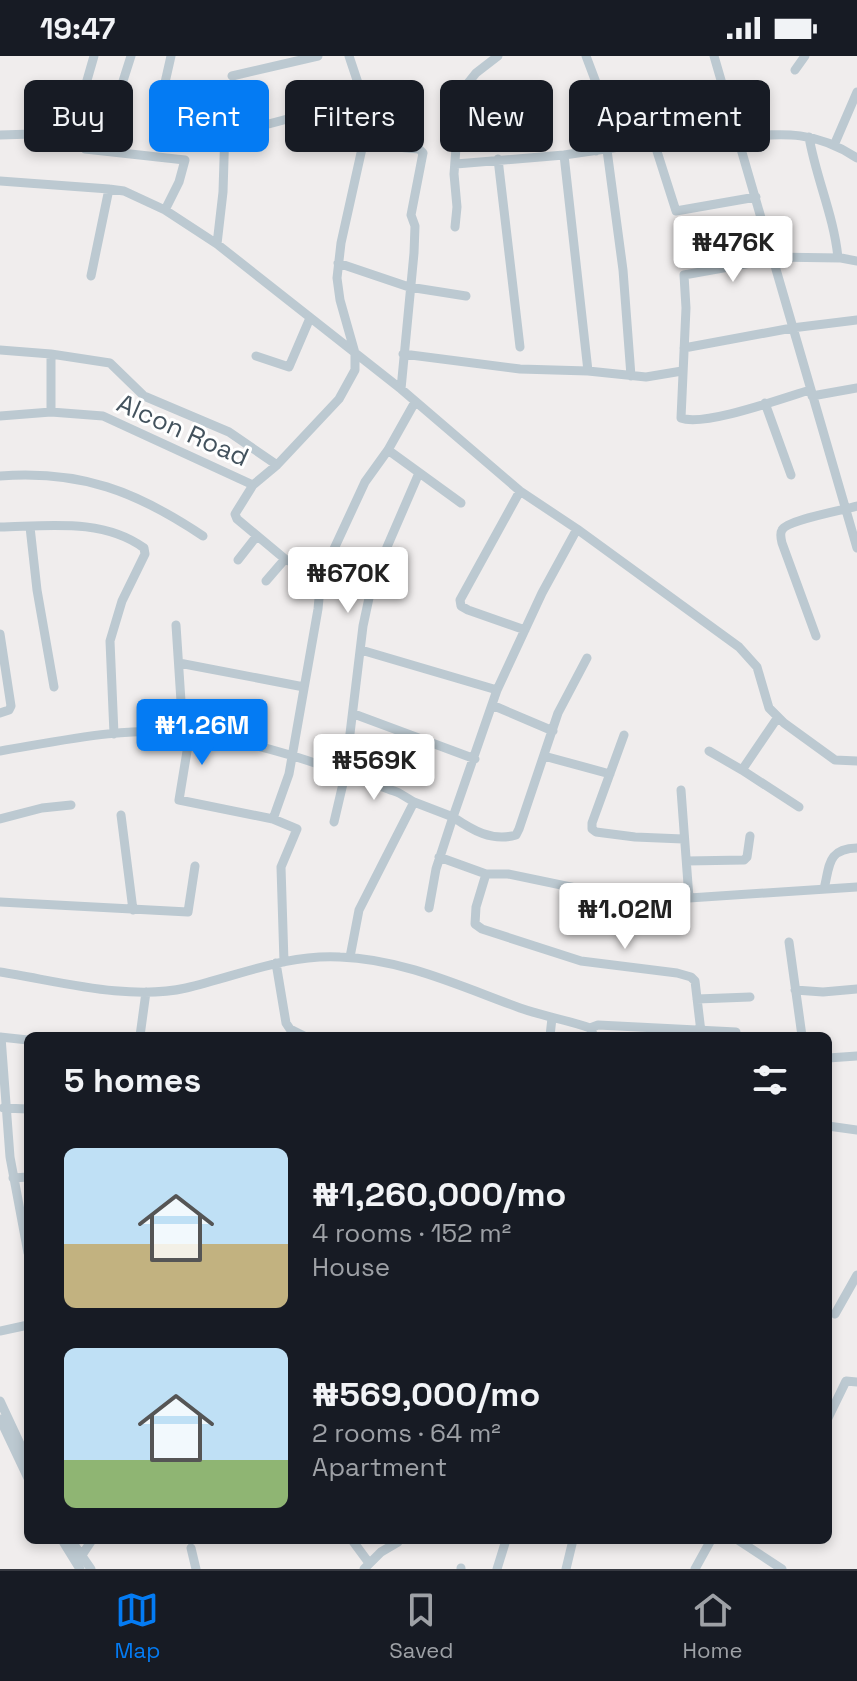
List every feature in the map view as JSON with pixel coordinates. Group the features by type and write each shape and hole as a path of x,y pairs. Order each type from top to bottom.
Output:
{"street":[{"path":"87,80 94,56"},
{"path":"123,80 131,56"},
{"path":"166,80 171,56"},
{"path":"232,76 318,56"},
{"path":"349,56 356,80"},
{"path":"455,227 459,108 464,88 476,73 498,56"},
{"path":"586,56 595,80"},
{"path":"714,56 721,80"},
{"path":"795,70 805,56"},
{"path":"835,143 857,92"},
{"path":"0,135 24,134"},
{"path":"770,135 809,137 835,143 857,158"},
{"path":"809,137 814,167 835,229 838,258"},
{"path":"112,152 185,160 179,182 165,210"},
{"path":"217,244 225,152"},
{"path":"321,577 285,559 235,517 253,485 277,465 345,391 355,370 355,353 340,300 338,263 361,152"},
{"path":"401,389 415,232 411,215 422,152"},
{"path":"456,164 592,152"},
{"path":"602,152 623,270 631,376"},
{"path":"657,152 678,212 756,197"},
{"path":"743,152 857,548"},
{"path":"564,155 588,371"},
{"path":"498,159 520,347"},
{"path":"0,181 124,191 165,210 217,244 401,389 520,491 739,647 757,667 769,708 778,717 835,760 857,761"},
{"path":"91,276 109,189"},
{"path":"857,261 772,258 684,275 681,418 712,417 811,393 857,388"},
{"path":"338,263 409,287 466,296"},
{"path":"256,356 289,367 310,318"},
{"path":"684,348 792,328 857,320"},
{"path":"0,350 110,363 144,396 229,432 277,465"},
{"path":"51,354 51,412"},
{"path":"403,354 520,369 631,376 663,376 682,371"},
{"path":"273,819 289,774 321,577 365,482 388,450 415,402"},
{"path":"765,403 791,475"},
{"name":"Alcon Road","path":"0,416 51,412 90,414 113,420 253,485"},
{"path":"388,450 461,503"},
{"path":"334,822 345,775 363,626 374,578 419,473"},
{"path":"0,476 41,474 92,481 169,514 203,536"},
{"path":"520,491 466,584 460,603 468,610 525,630"},
{"path":"816,636 780,532 783,527 795,522 857,506"},
{"path":"0,527 71,524 130,540 144,548 145,554 116,617 110,641 114,734"},
{"path":"30,527 37,590 54,687"},
{"path":"429,908 439,857 497,690 542,593 577,529"},
{"path":"238,560 256,537"},
{"path":"266,581 285,559"},
{"path":"176,625 186,733 179,800 273,819 297,829 281,867 280,963 286,1023 296,1032"},
{"path":"0,634 11,702 9,710 0,713"},
{"path":"361,650 497,690"},
{"path":"0,751 114,734 186,733 291,755 399,793 491,836 516,835 573,681 587,658"},
{"path":"179,663 304,687"},
{"path":"492,705 553,731"},
{"path":"354,714 475,759"},
{"path":"742,770 778,717"},
{"path":"624,735 592,823 593,831 683,839"},
{"path":"709,751 799,807"},
{"path":"544,756 610,774"},
{"path":"681,790 689,898"},
{"path":"350,957 359,910 414,802"},
{"path":"0,819 42,808 71,805"},
{"path":"121,815 133,910"},
{"path":"687,861 744,860 750,836"},
{"path":"824,889 833,855 838,851 857,848"},
{"path":"439,857 486,874 508,874 614,896 689,898 857,887"},
{"path":"0,902 188,912 195,866"},
{"path":"486,874 476,907 475,924 482,929 581,961 691,977 695,981 701,1032"},
{"path":"789,942 801,1032"},
{"path":"0,972 146,992 186,988 280,963 350,957 427,973 592,1032 598,1025 736,1032"},
{"path":"795,990 823,992 857,989"},
{"path":"141,1032 146,992"},
{"path":"697,999 750,997"},
{"path":"550,1032 552,1018"},
{"path":"24,1040 1,1037 4,1147 24,1232"},
{"path":"832,1058 857,1056"},
{"path":"3,1108 24,1109"},
{"path":"832,1128 857,1130"},
{"path":"13,1178 24,1177"},
{"path":"835,1314 857,1275"},
{"path":"0,1331 24,1326"},
{"path":"832,1409 846,1381 857,1382"},
{"path":"0,1401 24,1452"},
{"path":"0,1419 24,1470"},
{"path":"64,1544 80,1569"},
{"path":"74,1544 91,1569"},
{"path":"82,1555 89,1544"},
{"path":"354,1544 366,1566 395,1544"},
{"path":"497,1569 505,1544"},
{"path":"566,1569 572,1544"},
{"path":"695,1569 709,1544"},
{"path":"744,1544 782,1569"},
{"path":"191,1548 196,1569"}]}
